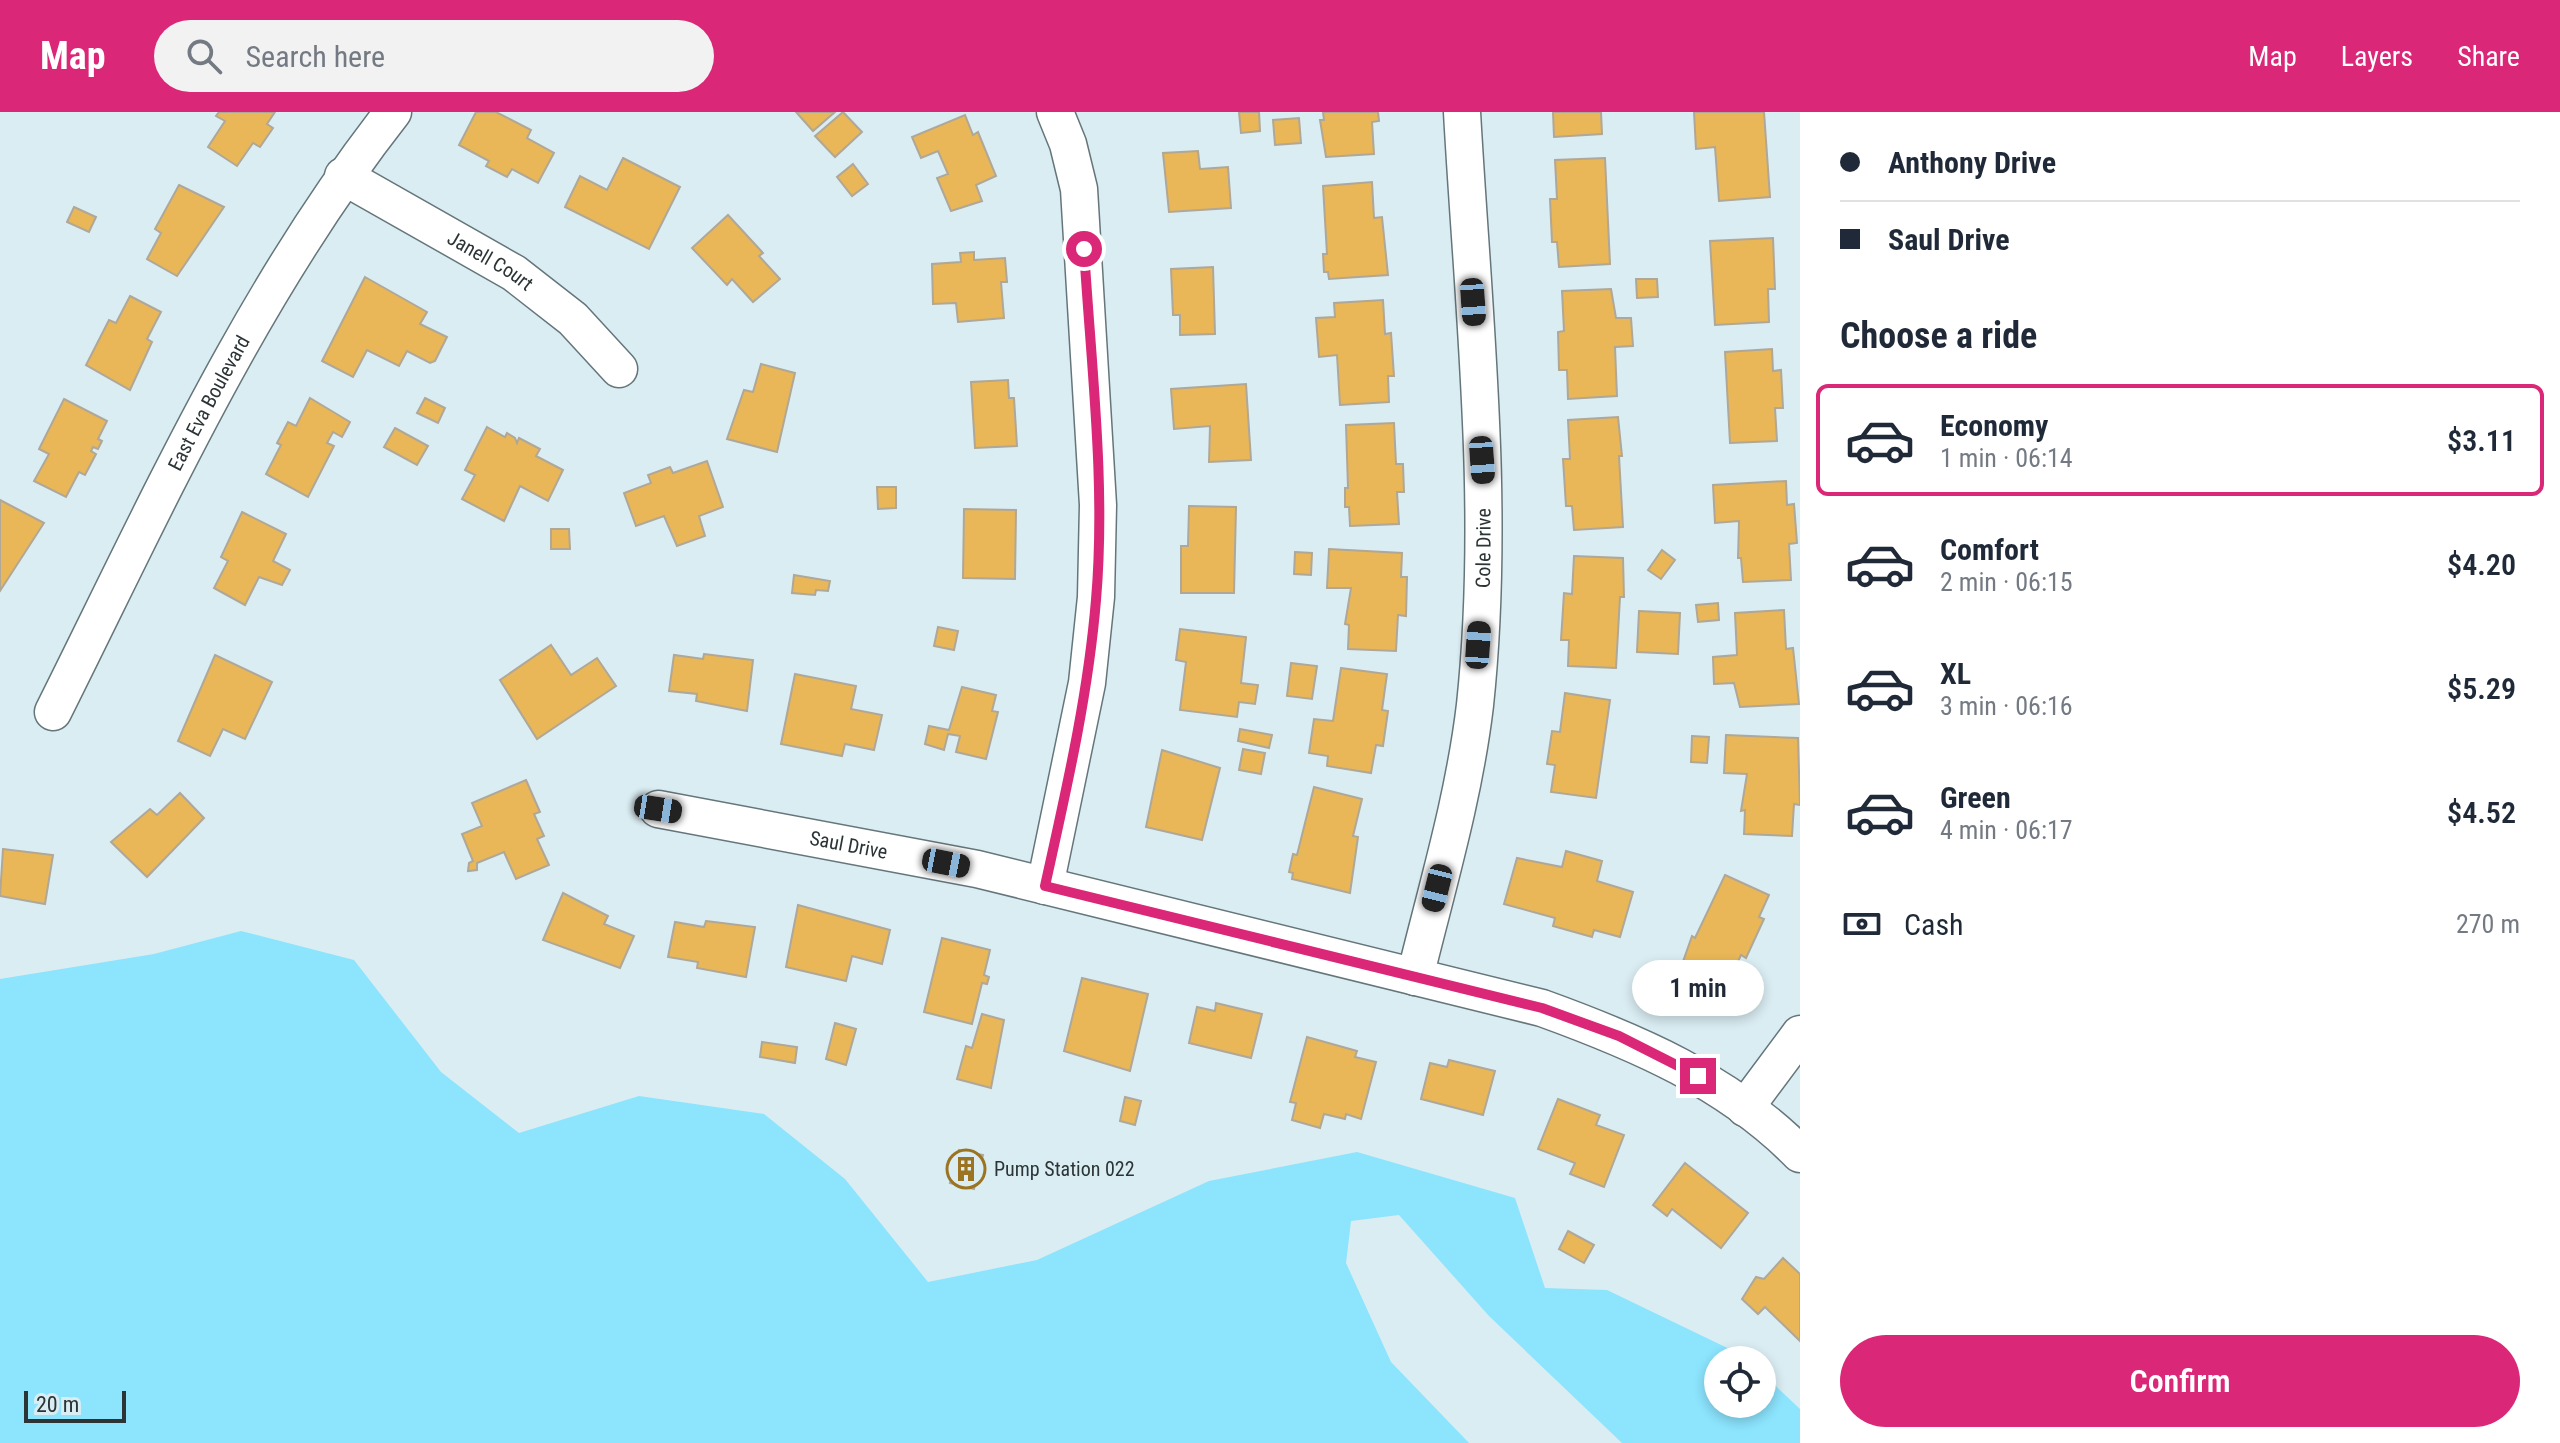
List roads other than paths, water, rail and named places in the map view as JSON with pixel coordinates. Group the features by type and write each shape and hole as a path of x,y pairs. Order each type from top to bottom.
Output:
{"street":[{"name":"East Eva Boulevard","path":"53,712 258,308 343,176 393,112"},
{"path":"1045,886 1087,683 1096,597 1098,505 1079,189 1068,144 1055,112"},
{"name":"Cole Drive","path":"1415,977 1460,800 1475,705 1486,523 1462,112"},
{"name":"Janell Court","path":"343,176 514,273 573,319 619,369"},
{"name":"Saul Drive","path":"658,809 760,826 1045,886 1542,1008 1619,1036 1698,1076 1745,1108 1800,1154"},
{"path":"1745,1108 1800,1034"}],"place":[{"name":"Pump Station 022","path":"966,1169"}]}
